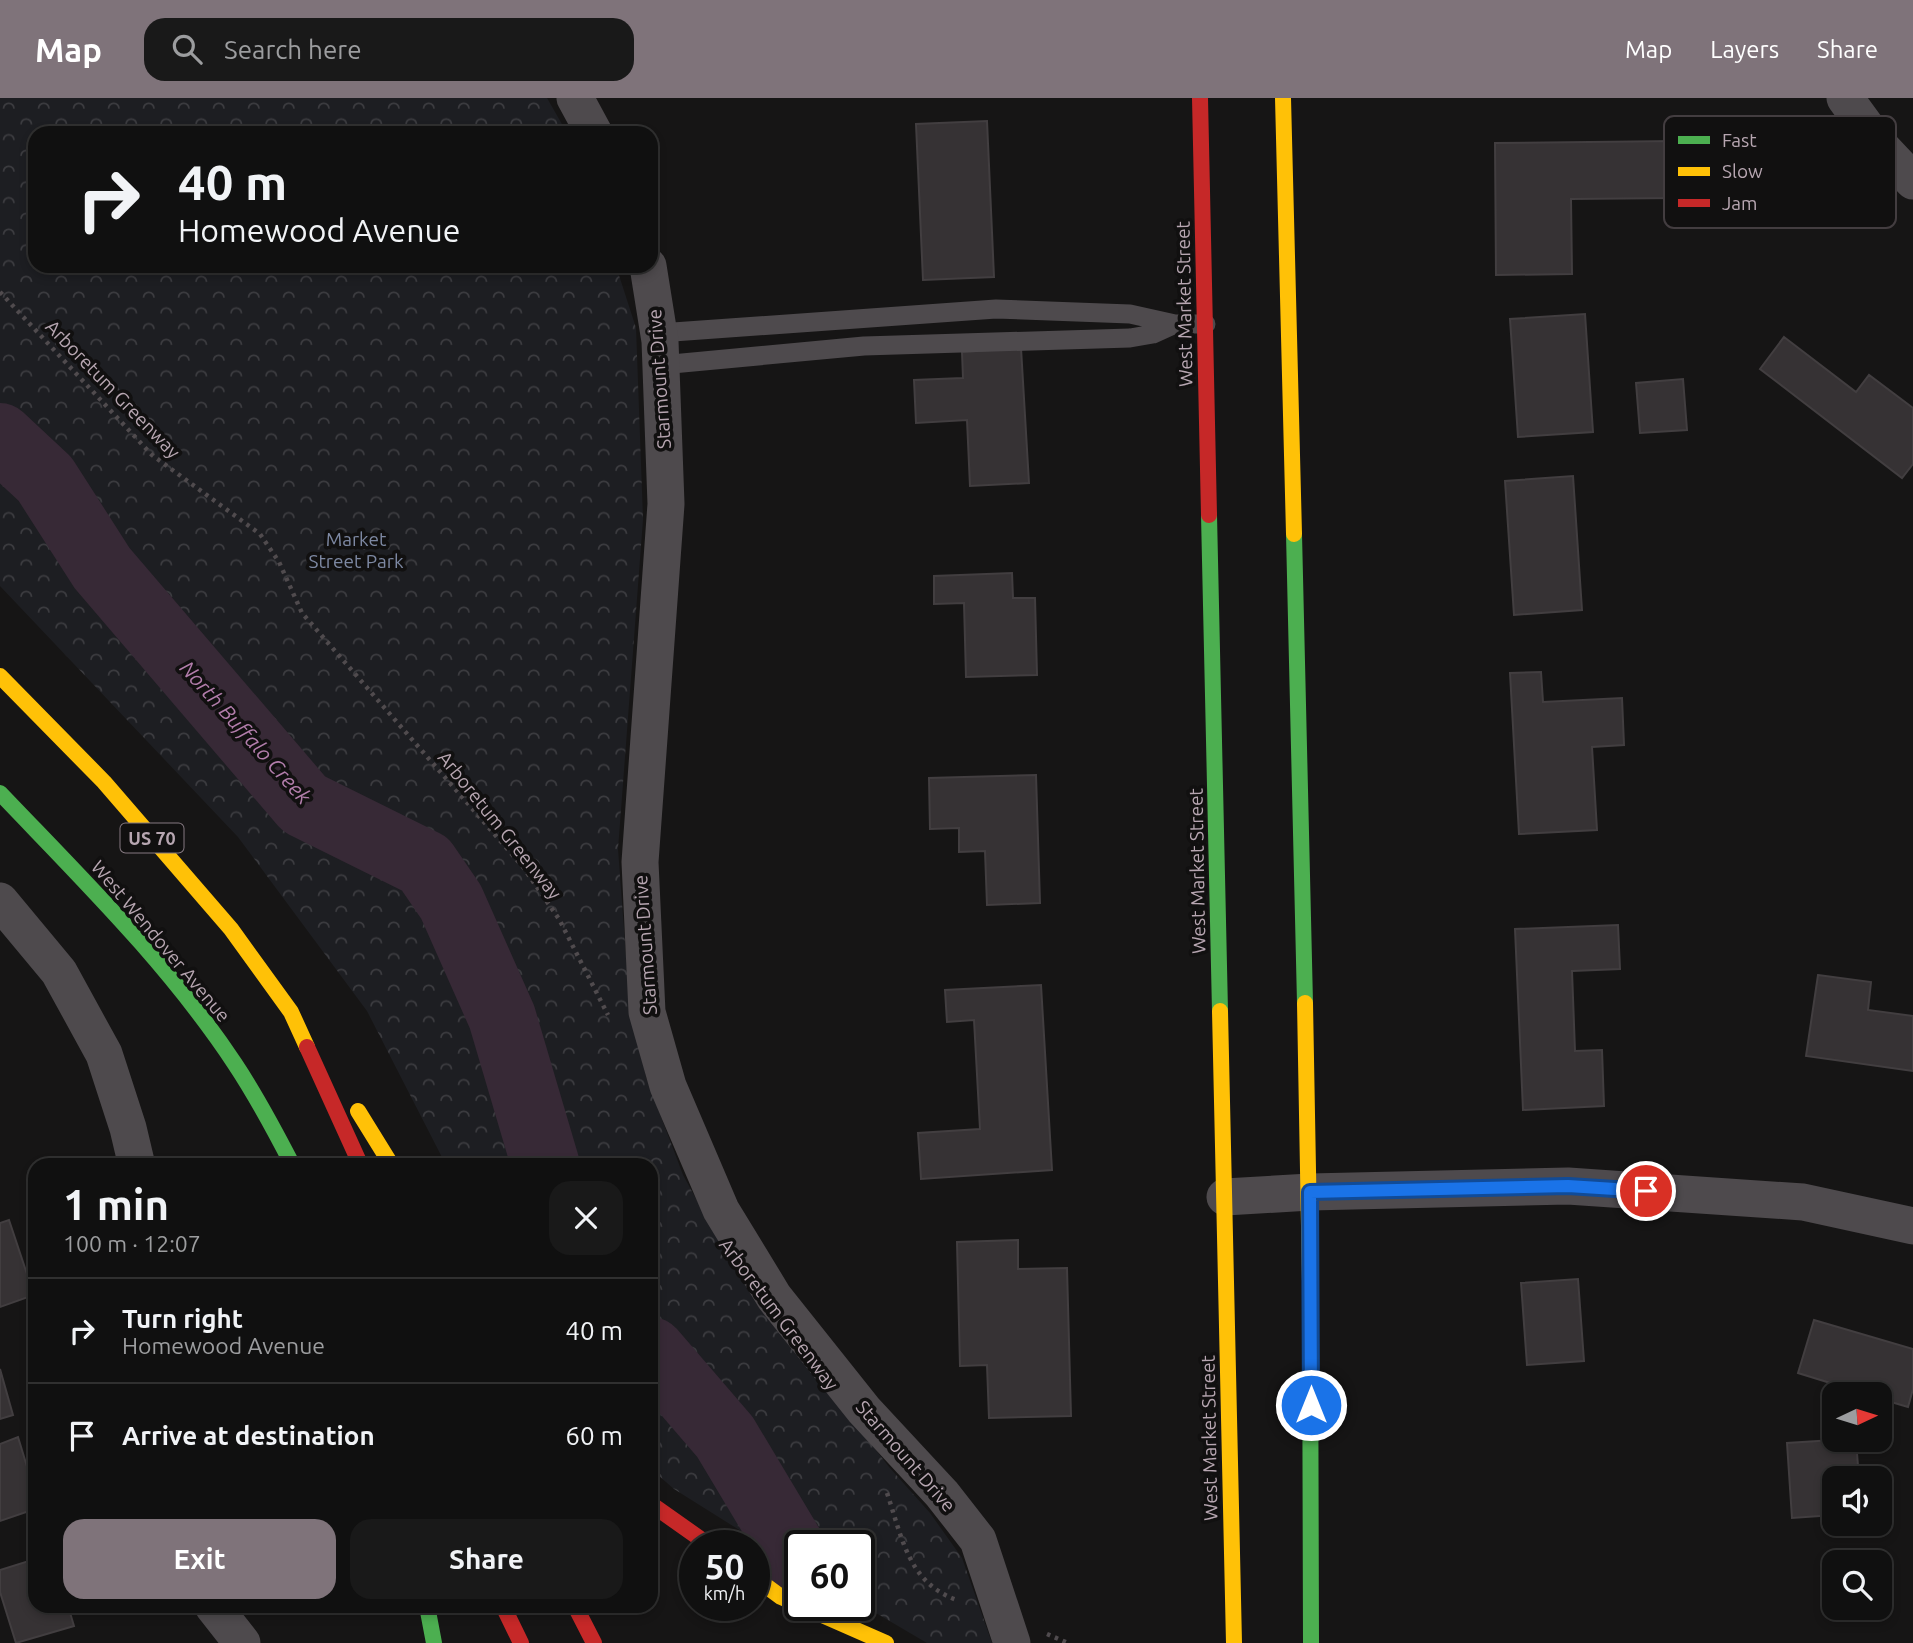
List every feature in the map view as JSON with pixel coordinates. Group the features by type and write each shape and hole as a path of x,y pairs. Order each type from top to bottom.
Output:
{"main road":[{"name":"West Market Street","path":"1200,98 1234,1643"},
{"path":"1283,98 1310,1192 1311,1643"},
{"name":"US 70","path":"0,676 104,782 231,929 291,1012 357,1158"},
{"name":"West Wendover Avenue","path":"0,793 117,915 196,1008 273,1122 289,1158"},
{"path":"291,1012 387,1158"},
{"path":"658,1509 688,1530"},
{"path":"770,1588 782,1597 886,1643"},
{"path":"428,1613 434,1643"},
{"path":"506,1613 521,1643"},
{"path":"579,1613 594,1643"}],"street":[{"path":"575,98 590,126"},
{"path":"1845,98 1858,116"},
{"path":"1896,163 1913,181"},
{"name":"Starmount Drive","path":"649,273 660,349 666,504 640,862 647,1012 668,1086 721,1210 774,1297 864,1410 942,1494 978,1540 1007,1628"},
{"path":"0,901 59,972 104,1054 135,1158"},
{"path":"1225,1197 1310,1192 1568,1186 1803,1202 1913,1226"},
{"path":"218,1613 242,1643"}],"lane":[{"path":"660,349 996,309 1130,314 1175,324 1206,324"},
{"path":"660,349 1130,338 1153,334 1175,324"}],"path":[{"name":"Arboretum Greenway","path":"0,292 152,456 260,534 279,562 302,613 523,867 559,919 612,1022"},
{"path":"886,1490 913,1566 924,1581 940,1594 1007,1628 1068,1643"}],"green space":[{"name":"Market Street Park","path":"0,98 547,98 563,126 28,126 28,273 618,273 636,328 643,519 618,849 629,997 646,1077 683,1175 728,1257 889,1467 930,1513 962,1558 992,1643 927,1643 875,1612 875,1530 784,1530 784,1558 770,1549 770,1530 739,1530 674,1489 658,1475 658,1158 442,1158 367,1011 238,837 0,586"}],"building":[{"path":"987,121 994,277 923,280 916,124"},
{"path":"1664,141 1664,198 1571,199 1572,274 1496,275 1495,143"},
{"path":"1585,314 1593,432 1518,437 1510,319"},
{"path":"1784,337 1856,392 1869,375 1913,408 1913,464 1902,478 1760,369"},
{"path":"1021,348 1029,483 970,486 967,420 916,423 914,380 963,378 962,352"},
{"path":"1683,379 1687,430 1640,433 1636,383"},
{"path":"1573,476 1582,610 1514,615 1505,481"},
{"path":"1012,573 1013,598 1035,598 1037,675 966,677 964,603 934,604 934,576"},
{"path":"1541,672 1543,702 1622,698 1624,745 1592,747 1597,830 1519,834 1510,673"},
{"path":"1036,775 1040,903 987,905 985,851 959,852 959,828 930,829 929,778"},
{"path":"1618,925 1620,969 1572,971 1575,1051 1602,1050 1604,1106 1523,1110 1515,929"},
{"path":"1818,975 1871,982 1868,1010 1913,1016 1913,1071 1806,1056"},
{"path":"1041,985 1052,1170 921,1179 918,1133 980,1129 974,1020 947,1022 945,990"},
{"path":"9,1220 28,1277 28,1297 0,1307 0,1223"},
{"path":"1018,1240 1018,1269 1067,1268 1071,1416 989,1418 987,1365 960,1366 957,1242"},
{"path":"1578,1279 1584,1361 1527,1365 1521,1283"},
{"path":"1814,1320 1913,1349 1913,1389 1908,1407 1892,1402 1892,1382 1827,1382 1798,1373"},
{"path":"0,1369 13,1415 0,1419"},
{"path":"18,1437 28,1470 28,1511 0,1521 0,1444"},
{"path":"1822,1441 1822,1452 1857,1452 1858,1466 1822,1466 1822,1516 1792,1518 1787,1443"},
{"path":"28,1561 28,1613 70,1613 74,1626 16,1643 0,1592 0,1570"}],"waterway":[{"name":"North Buffalo Creek","path":"0,437 45,479 102,568 304,804 425,864 451,902 502,1017 544,1158"},
{"name":"North Buffalo Creek","path":"658,1359 725,1437 784,1536"}],"traffic: fast":[{"path":"1209,515 1220,1011"},
{"path":"1294,534 1305,1003"},
{"path":"0,793 124,923 182,992 243,1076 289,1158"},
{"path":"1310,1281 1311,1643"},
{"path":"428,1613 434,1643"}],"traffic: slow":[{"path":"1283,98 1294,534"},
{"path":"0,676 104,782 231,929 291,1012 307,1047"},
{"path":"1305,1003 1310,1281"},
{"path":"1220,1011 1234,1643"},
{"path":"358,1111 387,1158"},
{"path":"770,1589 781,1597 886,1643"}],"traffic: jam":[{"path":"1200,98 1209,515"},
{"path":"307,1047 357,1158"},
{"path":"658,1509 688,1530"},
{"path":"506,1613 521,1643"},
{"path":"579,1613 594,1643"}],"route":[{"path":"1311,1405 1310,1192 1568,1186 1646,1191"}]}
